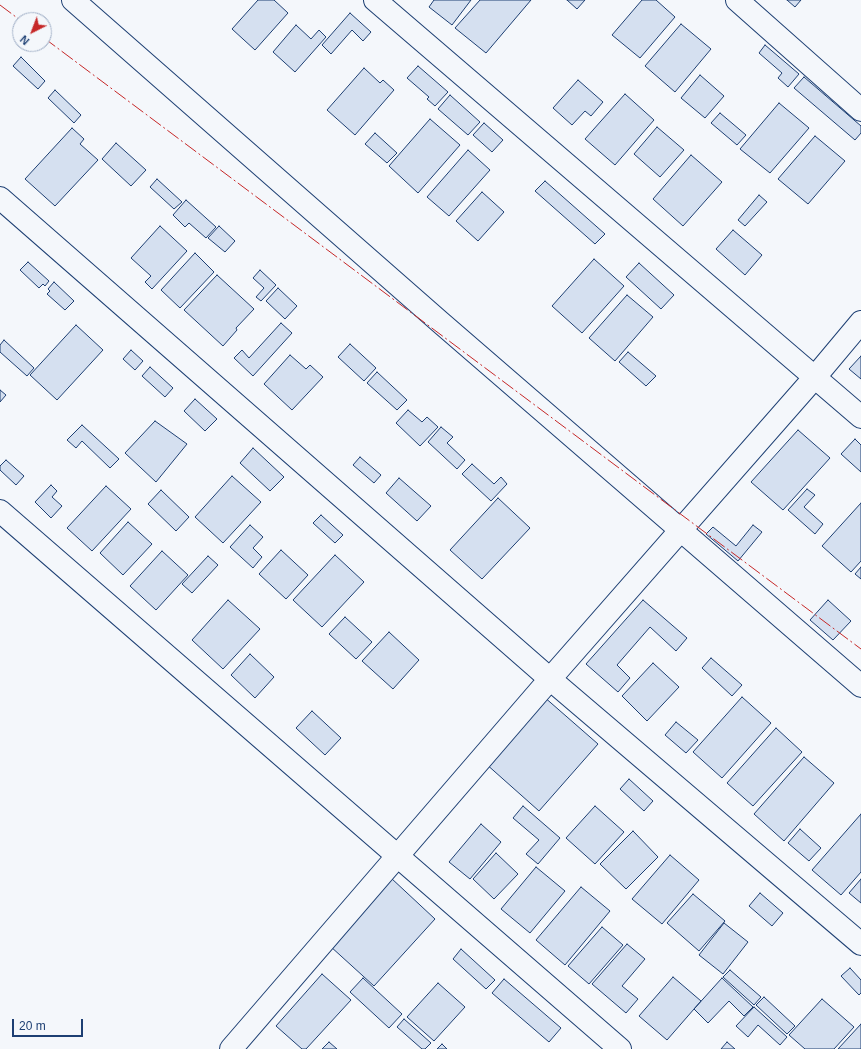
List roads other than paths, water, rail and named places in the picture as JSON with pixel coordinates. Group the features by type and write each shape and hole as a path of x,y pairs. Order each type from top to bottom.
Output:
{"street":[{"path":"73,0 440,322 861,686"},
{"path":"375,0 861,417"},
{"path":"736,0 861,110"},
{"path":"0,198 550,679 861,944"},
{"path":"236,1048 398,855 815,377 861,322"},
{"path":"0,511 620,1049"}]}
